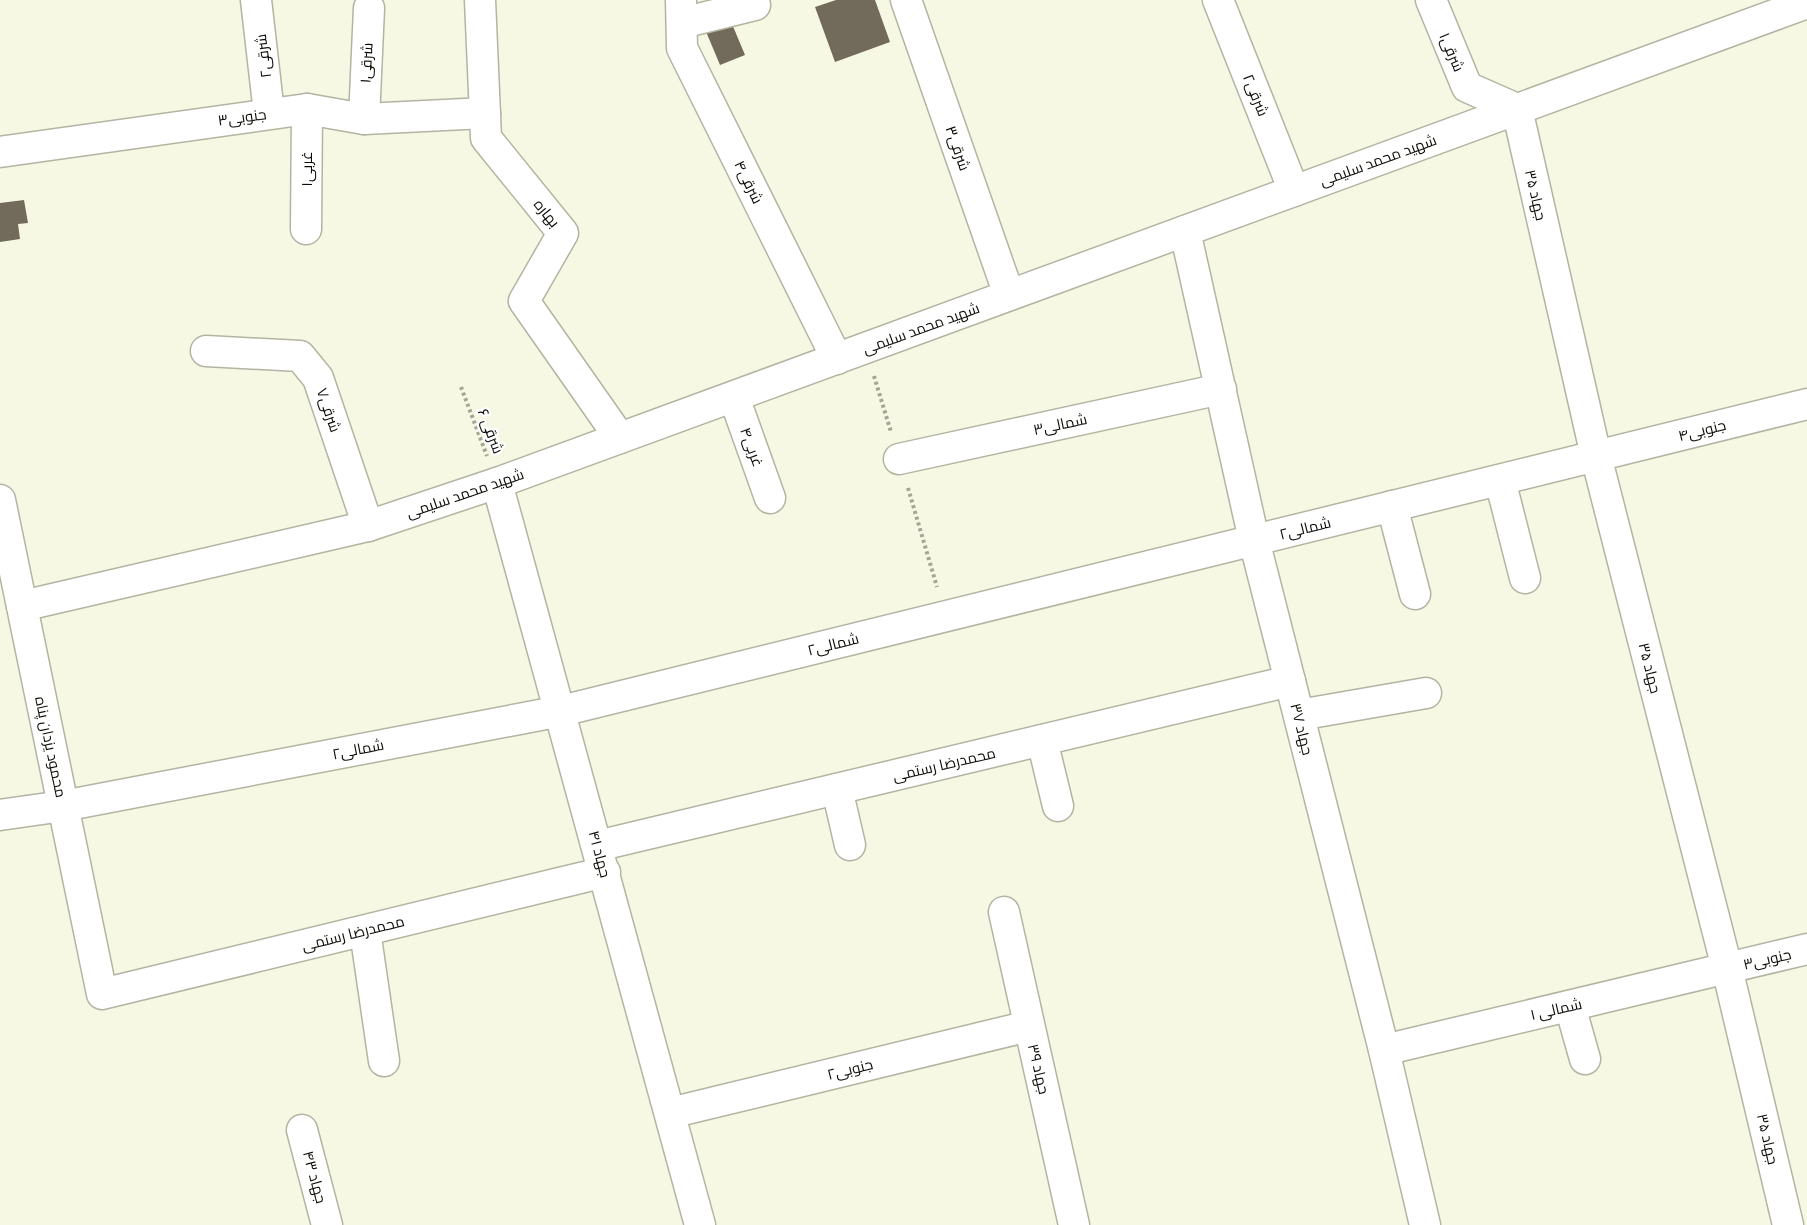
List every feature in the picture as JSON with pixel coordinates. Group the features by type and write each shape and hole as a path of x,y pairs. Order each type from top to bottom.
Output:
{"street":[{"name":"شرقی۲","path":"256,0 269,113"},
{"name":"بهاره","path":"480,0 486,138 563,233 524,300 620,438"},
{"name":"شرقی۳","path":"906,0 1009,296"},
{"name":"شرقی۲","path":"1218,0 1294,191"},
{"name":"شرقی۱","path":"1431,0 1467,87 1517,109"},
{"name":"شهید محمد سلیمی","path":"22,606 368,526 497,483 1807,3"},
{"path":"682,11 755,5"},
{"name":"شرقی۱","path":"364,119 369,8"},
{"name":"شرقی۴","path":"682,11 682,48 837,359"},
{"name":"جنوبی۳","path":"0,152 307,109 364,119 485,113"},
{"name":"غربی۱","path":"306,229 307,109"},
{"name":"جهاد ۳۵","path":"1517,109 1596,456 1727,968 1794,1219"},
{"name":"جهاد ۳۷","path":"1185,231 1254,540 1384,1050 1425,1225"},
{"name":"شرقی۷","path":"206,351 300,356 318,378 368,526"},
{"name":"شمالی۳","path":"899,459 1221,389"},
{"name":"غربی۴","path":"734,396 770,498"},
{"name":"جنوبی۴","path":"1596,456 1807,404"},
{"name":"شمالی۲","path":"0,815 63,806 561,711 1596,456"},
{"path":"1500,480 1525,578"},
{"name":"جهاد ۴۱","path":"497,483 700,1225"},
{"name":"محمود یزدان پناه","path":"0,500 102,994"},
{"path":"1392,506 1415,594"},
{"name":"محمدرضا رستمی","path":"102,994 364,931 837,789 1290,681"},
{"path":"1299,715 1426,693"},
{"path":"1042,740 1058,806"},
{"path":"837,789 850,845"},
{"name":"جهاد ۳۹","path":"1004,912 1074,1225"},
{"path":"364,931 384,1061"},
{"name":"جنوبی۳","path":"1727,968 1807,950"},
{"name":"شمالی ۱","path":"1384,1050 1727,968"},
{"path":"1570,1006 1585,1059"},
{"name":"جنوبی۲","path":"670,1113 1029,1026"},
{"name":"جهاد ۴۳","path":"302,1130 327,1225"}],"path":[{"name":"شرقی ۶","path":"461,387 497,483"}],"building":[{"path":"836,0 875,0 890,42 835,62 815,7"},
{"path":"727,12 745,55 720,65 702,22"},
{"path":"24,200 28,223 18,224 20,239 0,242 0,203"}]}
